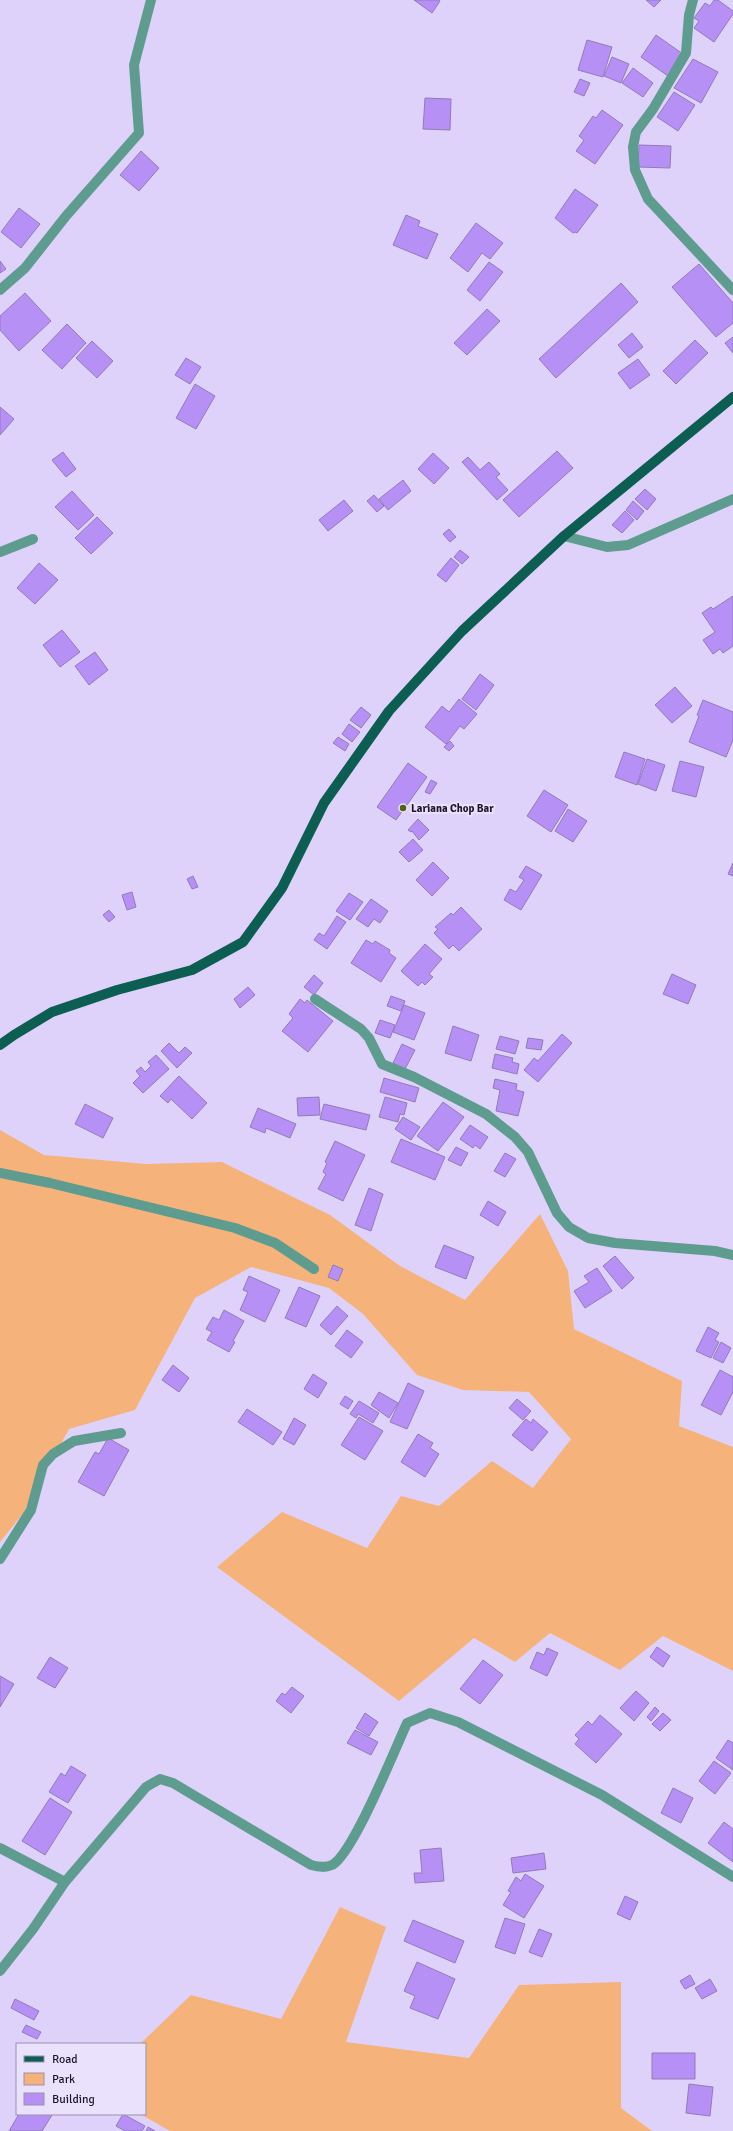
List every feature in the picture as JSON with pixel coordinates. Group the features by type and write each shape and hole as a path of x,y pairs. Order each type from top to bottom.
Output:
{"main road":[{"path":"0,1045 52,1012 117,990 192,970 243,942 282,888 324,803 389,711 462,631 564,536 733,397"}],"street":[{"path":"0,290 25,268 66,216 139,133 134,65 151,0"},
{"path":"694,0 689,14 686,53 653,109 636,132 633,147 635,170 648,199 733,290"},
{"path":"564,536 607,547 628,544 733,499"},
{"path":"0,552 33,538"},
{"path":"315,999 361,1029 368,1038 382,1064 414,1077 486,1114 515,1137 528,1152 557,1213 569,1227 588,1238 615,1243 708,1250 733,1255"},
{"path":"0,1173 50,1183 235,1228 275,1243 314,1269"},
{"path":"0,1559 31,1510 43,1465 53,1454 74,1441 121,1433"},
{"path":"0,1971 34,1929 65,1882 146,1787 160,1779 173,1783 311,1865 322,1868 333,1864 341,1855 368,1812 407,1723 430,1713 458,1722 602,1795 733,1877"},
{"path":"0,1848 65,1882"}],"green space":[{"path":"0,1130 44,1155 146,1164 222,1162 330,1215 400,1266 465,1300 540,1214 568,1271 574,1329 682,1381 679,1426 733,1447 733,1671 663,1636 620,1670 550,1633 515,1662 474,1638 399,1701 217,1567 282,1512 367,1548 401,1496 439,1506 492,1461 533,1488 571,1439 529,1392 463,1390 417,1375 363,1314 329,1288 251,1267 195,1298 135,1410 69,1429 22,1515 0,1542"},
{"path":"340,1907 386,1927 346,2042 469,2058 519,1985 621,1982 621,2108 652,2131 170,2131 142,2115 146,2115 146,2043 141,2043 191,1995 281,2019"}],"building":[{"path":"414,0 438,0 440,1 432,13"},
{"path":"646,0 661,0 654,7"},
{"path":"714,0 718,0 733,11 733,14 714,42 694,28 699,21 694,18 705,3 710,6"},
{"path":"656,35 683,54 668,76 641,57"},
{"path":"587,40 612,47 603,77 578,70"},
{"path":"612,57 629,64 621,83 604,76"},
{"path":"693,59 718,72 701,103 674,88"},
{"path":"633,68 653,83 643,97 622,83"},
{"path":"580,79 590,83 584,96 574,92"},
{"path":"674,92 695,105 678,131 657,117"},
{"path":"425,98 451,99 450,130 423,129"},
{"path":"602,110 623,125 595,164 576,151 584,140 579,136 593,116 596,118"},
{"path":"639,145 671,146 670,168 638,167"},
{"path":"141,151 159,168 139,191 120,175"},
{"path":"575,189 598,205 577,233 573,233 555,218"},
{"path":"19,208 40,224 21,248 1,232"},
{"path":"406,215 420,221 418,226 438,234 427,259 393,245"},
{"path":"476,223 503,243 490,259 482,253 468,272 450,258"},
{"path":"0,261 6,269 0,273"},
{"path":"489,262 503,272 480,301 467,290"},
{"path":"699,264 733,303 733,323 716,337 672,287"},
{"path":"621,283 638,302 556,378 539,359"},
{"path":"25,293 51,321 19,351 0,330 0,316"},
{"path":"487,309 500,321 467,355 454,343"},
{"path":"67,324 86,343 62,369 42,350"},
{"path":"632,333 643,347 629,358 618,345"},
{"path":"733,337 733,353 725,343"},
{"path":"695,340 708,353 676,384 663,371"},
{"path":"92,341 113,361 97,378 76,358"},
{"path":"186,358 201,367 190,384 175,375"},
{"path":"638,359 650,375 630,389 618,373"},
{"path":"195,384 215,396 196,429 176,418"},
{"path":"0,407 14,419 0,435"},
{"path":"557,451 573,468 519,517 503,500"},
{"path":"63,452 76,469 66,477 52,460"},
{"path":"433,453 449,468 434,484 418,469"},
{"path":"468,457 480,470 489,462 500,474 496,477 508,490 497,500 462,462"},
{"path":"403,480 411,491 388,510 379,499"},
{"path":"645,489 656,499 647,510 635,499"},
{"path":"72,491 94,515 78,530 55,507"},
{"path":"374,495 384,506 377,512 367,501"},
{"path":"344,500 353,511 328,531 319,520"},
{"path":"633,501 644,511 637,520 626,510"},
{"path":"625,511 634,520 622,533 612,525"},
{"path":"97,517 113,533 91,554 75,538"},
{"path":"449,529 456,537 450,542 443,534"},
{"path":"460,550 469,557 462,564 454,557"},
{"path":"451,558 459,565 446,582 437,575"},
{"path":"39,563 58,580 35,604 17,588"},
{"path":"733,596 733,646 723,653 720,649 713,654 703,640 715,632 702,613 711,607 713,609"},
{"path":"62,630 80,652 60,667 43,645"},
{"path":"95,652 108,670 89,685 75,666"},
{"path":"480,674 494,685 476,710 462,699"},
{"path":"675,687 692,706 672,723 655,705"},
{"path":"459,699 477,714 464,729 460,726 446,744 425,727 442,706 449,712"},
{"path":"703,700 733,712 733,740 726,757 689,742 699,716 697,715"},
{"path":"361,707 371,715 361,728 350,720"},
{"path":"349,724 360,732 352,742 342,734"},
{"path":"338,737 349,744 345,751 333,743"},
{"path":"450,741 454,746 449,751 444,747"},
{"path":"624,752 645,759 637,785 615,777"},
{"path":"647,759 665,765 656,791 638,784"},
{"path":"680,761 704,767 696,797 672,791"},
{"path":"408,763 427,777 396,820 377,807"},
{"path":"431,780 437,783 430,794 425,792"},
{"path":"544,790 568,805 551,832 527,816"},
{"path":"568,809 587,821 573,842 555,831"},
{"path":"418,819 429,830 419,840 412,831 411,832 408,830"},
{"path":"413,839 423,850 409,862 399,852"},
{"path":"433,862 449,878 432,896 416,880"},
{"path":"733,863 733,876 728,874"},
{"path":"526,866 542,875 521,910 504,900 510,889 516,892 524,880 519,877"},
{"path":"193,876 198,887 192,889 187,879"},
{"path":"132,892 136,907 127,910 122,895"},
{"path":"349,893 363,902 350,920 336,911"},
{"path":"371,899 388,911 380,923 374,919 368,927 356,919"},
{"path":"461,907 482,929 459,951 453,945 449,949 434,933 438,929 435,927 451,913 453,915"},
{"path":"109,910 115,917 109,922 103,915"},
{"path":"337,916 346,922 327,949 314,940 319,933 324,936"},
{"path":"366,940 373,944 375,941 390,950 389,953 396,958 381,982 351,963"},
{"path":"425,944 442,959 429,974 433,977 425,985 422,982 418,986 401,971"},
{"path":"672,974 696,985 688,1004 663,994"},
{"path":"314,975 323,983 314,995 304,987"},
{"path":"248,987 255,995 240,1008 234,999"},
{"path":"391,996 405,1001 401,1011 387,1006"},
{"path":"300,999 305,1003 307,1000 333,1021 308,1052 282,1031 293,1018 289,1014"},
{"path":"404,1005 425,1013 414,1040 393,1032"},
{"path":"380,1020 395,1025 390,1038 375,1033"},
{"path":"453,1026 479,1035 471,1061 445,1053"},
{"path":"562,1034 572,1043 538,1082 524,1070 534,1058 538,1061"},
{"path":"500,1036 519,1041 515,1054 496,1049"},
{"path":"528,1038 543,1040 541,1050 526,1048"},
{"path":"169,1043 179,1053 185,1047 192,1053 177,1068 161,1051"},
{"path":"402,1044 415,1050 405,1069 393,1063"},
{"path":"495,1054 513,1058 512,1062 519,1064 517,1074 492,1068"},
{"path":"156,1055 169,1069 143,1093 133,1083 140,1076 136,1071 141,1067 145,1072 151,1066 148,1062"},
{"path":"179,1076 207,1103 192,1119 171,1099 168,1103 160,1096"},
{"path":"384,1078 419,1088 415,1102 380,1092"},
{"path":"495,1079 517,1084 516,1090 524,1092 518,1116 496,1111 500,1090 493,1088"},
{"path":"319,1097 320,1115 298,1116 297,1098"},
{"path":"385,1097 407,1103 404,1115 400,1114 398,1122 379,1117"},
{"path":"443,1102 464,1117 438,1151 417,1136"},
{"path":"85,1104 113,1118 103,1138 75,1124"},
{"path":"324,1104 370,1115 366,1130 320,1119"},
{"path":"258,1108 296,1124 290,1138 266,1128 265,1133 250,1127"},
{"path":"403,1117 420,1127 411,1140 395,1129"},
{"path":"470,1125 488,1137 480,1149 475,1145 473,1148 460,1139"},
{"path":"401,1139 445,1157 435,1180 391,1162"},
{"path":"335,1141 365,1155 343,1201 318,1189 326,1174 323,1172 327,1163 325,1162"},
{"path":"456,1147 468,1153 461,1166 448,1160"},
{"path":"505,1153 516,1159 505,1177 494,1171"},
{"path":"369,1188 383,1194 371,1231 355,1225"},
{"path":"488,1201 506,1212 498,1226 480,1215"},
{"path":"444,1245 474,1257 466,1279 435,1267"},
{"path":"615,1256 634,1278 622,1289 603,1266"},
{"path":"333,1265 343,1269 338,1281 328,1277"},
{"path":"597,1268 612,1291 585,1308 574,1291 589,1282 584,1276"},
{"path":"249,1276 280,1290 265,1322 240,1310 248,1292 243,1290"},
{"path":"299,1287 320,1296 306,1327 285,1318"},
{"path":"337,1306 348,1316 331,1335 320,1325"},
{"path":"224,1310 244,1321 229,1352 207,1340 212,1332 206,1329 213,1317 219,1320"},
{"path":"708,1327 719,1333 715,1340 719,1342 711,1358 696,1351"},
{"path":"347,1330 363,1342 351,1358 335,1346"},
{"path":"721,1342 731,1348 723,1363 713,1358"},
{"path":"173,1365 189,1378 179,1392 162,1380"},
{"path":"720,1370 733,1377 733,1392 721,1415 701,1405"},
{"path":"313,1374 327,1383 318,1398 304,1389"},
{"path":"408,1383 424,1391 407,1429 390,1422"},
{"path":"379,1392 398,1403 389,1418 371,1405"},
{"path":"345,1396 353,1401 348,1409 340,1404"},
{"path":"517,1399 531,1411 523,1420 509,1408"},
{"path":"359,1401 379,1413 373,1423 358,1414 356,1418 350,1414"},
{"path":"247,1409 282,1432 273,1445 238,1422"},
{"path":"359,1417 383,1431 365,1460 341,1445"},
{"path":"294,1418 306,1425 294,1445 283,1439"},
{"path":"526,1419 531,1423 533,1419 548,1432 532,1451 512,1435"},
{"path":"418,1434 433,1443 430,1448 439,1454 425,1477 401,1462"},
{"path":"108,1438 129,1450 104,1496 78,1482 95,1452 99,1454"},
{"path":"657,1647 670,1656 663,1667 650,1657"},
{"path":"547,1648 558,1653 547,1676 530,1668 537,1652 544,1655"},
{"path":"50,1657 68,1668 55,1688 37,1678"},
{"path":"483,1660 503,1675 480,1704 460,1689"},
{"path":"0,1676 14,1684 0,1707"},
{"path":"292,1687 304,1696 291,1713 276,1701 282,1693 285,1695"},
{"path":"636,1691 649,1703 634,1721 620,1708"},
{"path":"655,1707 659,1711 651,1721 647,1717"},
{"path":"365,1713 378,1722 369,1736 356,1728"},
{"path":"663,1713 671,1720 660,1731 652,1724"},
{"path":"600,1715 622,1734 596,1763 575,1744 579,1739 575,1735 588,1721 592,1725"},
{"path":"355,1730 378,1742 371,1755 347,1743"},
{"path":"728,1740 733,1743 733,1770 716,1758"},
{"path":"714,1761 731,1773 715,1794 699,1781"},
{"path":"71,1766 86,1775 68,1803 49,1792 61,1773 65,1776"},
{"path":"673,1788 693,1798 681,1823 661,1813"},
{"path":"50,1798 72,1812 45,1855 22,1841"},
{"path":"724,1822 733,1829 733,1862 708,1843"},
{"path":"441,1848 444,1881 415,1883 414,1873 422,1873 420,1850"},
{"path":"544,1853 546,1869 513,1873 511,1858"},
{"path":"525,1874 544,1886 524,1918 503,1905 511,1892 508,1891 516,1877 521,1881"},
{"path":"625,1896 638,1902 630,1920 617,1914"},
{"path":"505,1918 525,1924 515,1954 495,1947"},
{"path":"413,1920 464,1941 455,1963 404,1941"},
{"path":"539,1929 552,1934 542,1957 529,1952"},
{"path":"417,1962 455,1979 438,2019 410,2008 415,1996 404,1991"},
{"path":"690,1975 695,1984 685,1989 680,1981"},
{"path":"710,1979 717,1991 702,1999 695,1988"},
{"path":"15,1999 39,2011 34,2020 11,2008"},
{"path":"26,2025 41,2032 37,2039 22,2032"},
{"path":"652,2053 695,2053 695,2079 652,2079"},
{"path":"689,2084 713,2087 710,2116 686,2113"},
{"path":"18,2115 52,2115 42,2131 9,2131"},
{"path":"122,2115 125,2115 145,2126 142,2131 125,2131 116,2126"},
{"path":"148,2127 155,2131 146,2131"}],"place":[{"name":"Lariana Chop Bar","path":"403,808"}]}
